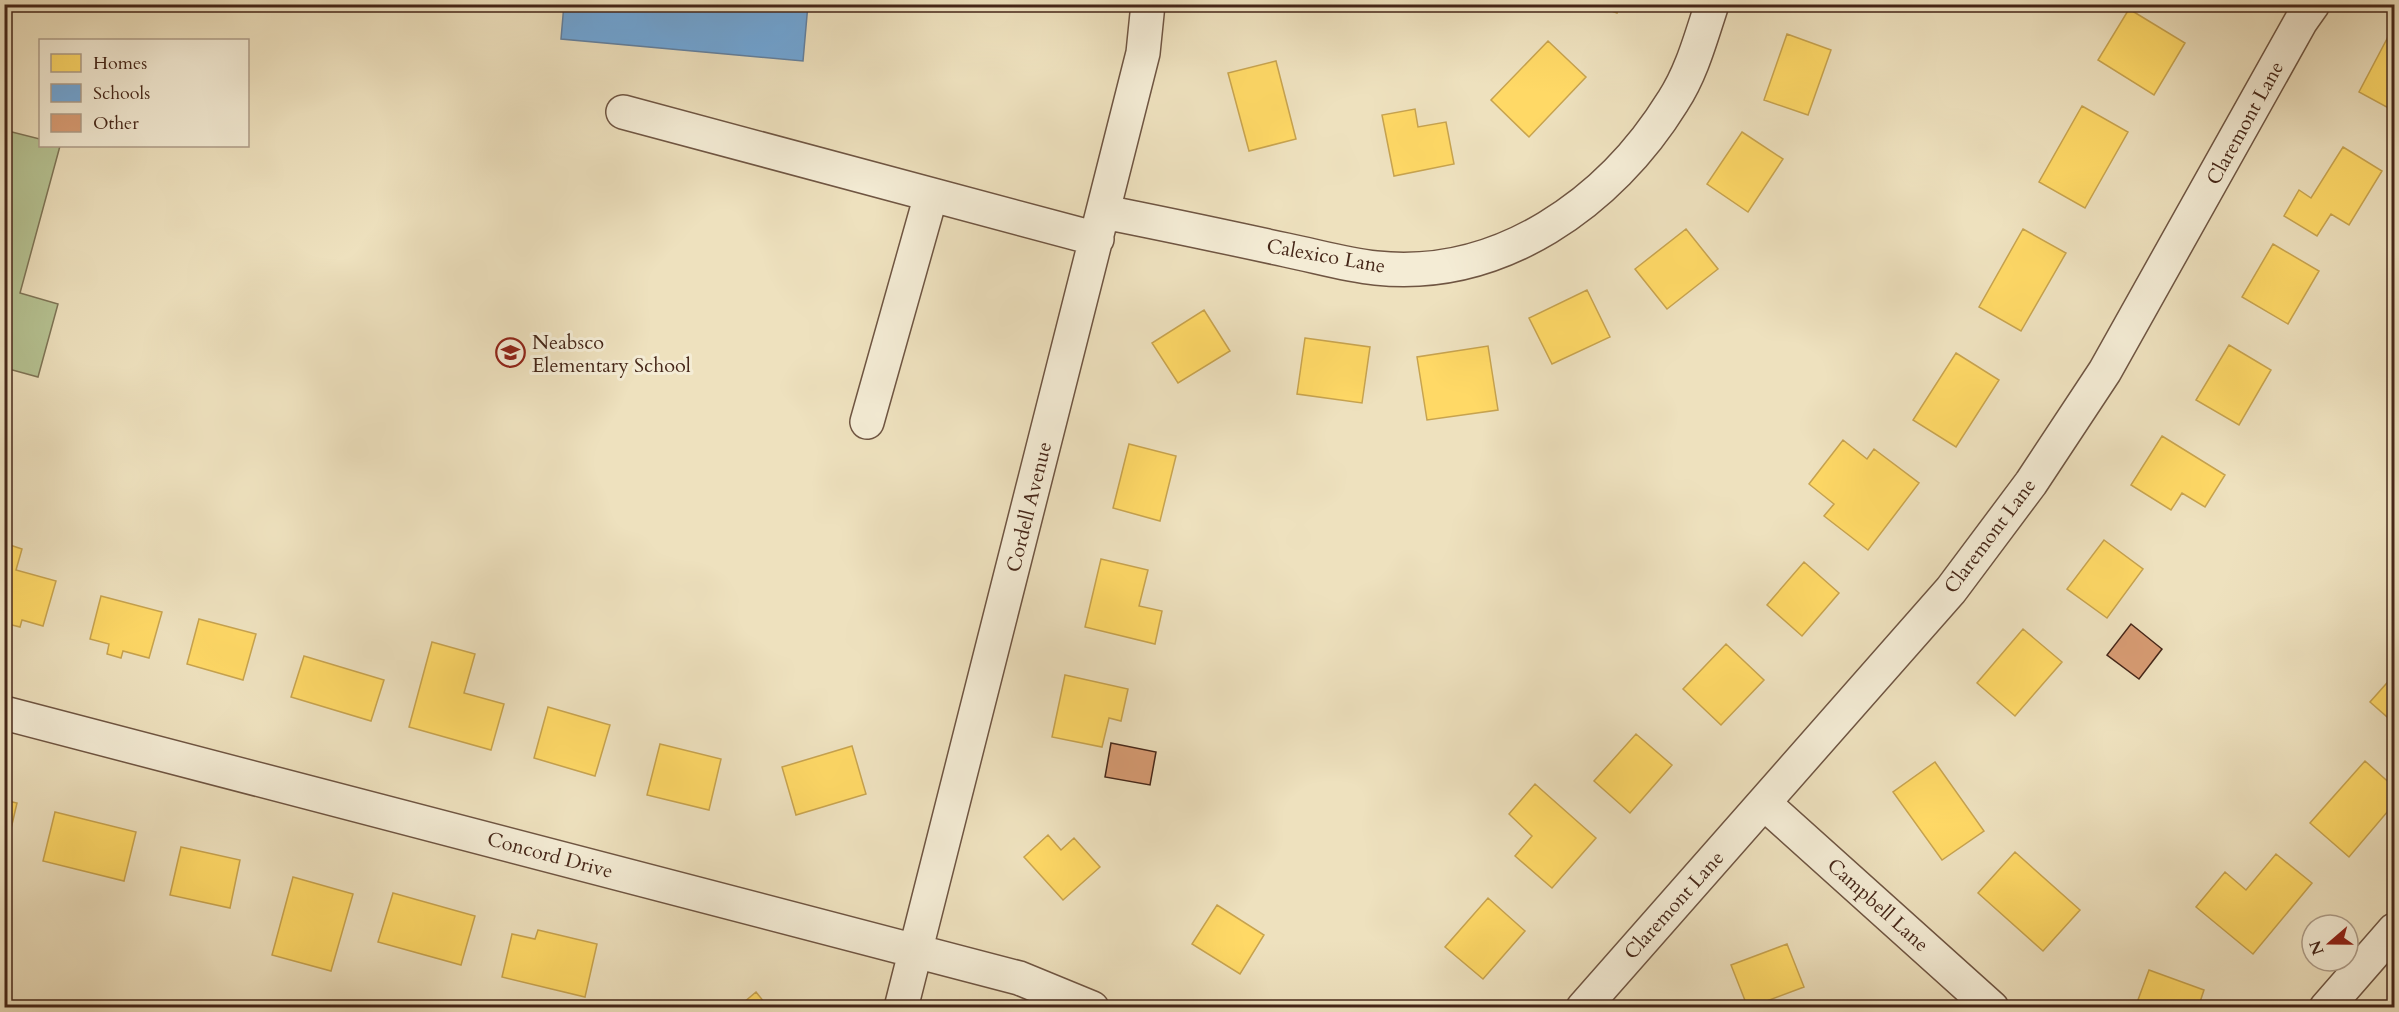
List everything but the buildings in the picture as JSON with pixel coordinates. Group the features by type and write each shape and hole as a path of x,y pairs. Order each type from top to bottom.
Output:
{"street":[{"name":"Cordell Avenue","path":"901,1008 1143,53 1148,4"},
{"name":"Calexico Lane","path":"623,112 931,195 1100,225 1375,268 1424,269 1480,258 1517,246 1566,217 1610,179 1650,134 1674,100 1693,62 1712,4"},
{"name":"Claremont Lane","path":"1583,1008 1951,590 2031,483 2105,371 2301,21 2313,4"},
{"path":"867,422 931,195"},
{"name":"Concord Drive","path":"4,713 916,950 1019,978 1092,1008"},
{"name":"Campbell Lane","path":"1764,803 1992,1008"},
{"path":"2326,1008 2394,930"}],"green space":[{"path":"4,130 39,139 39,147 60,147 20,293 58,304 38,377 5,368"}],"place":[{"name":"Neabsco Elementary School","path":"511,353"}]}
